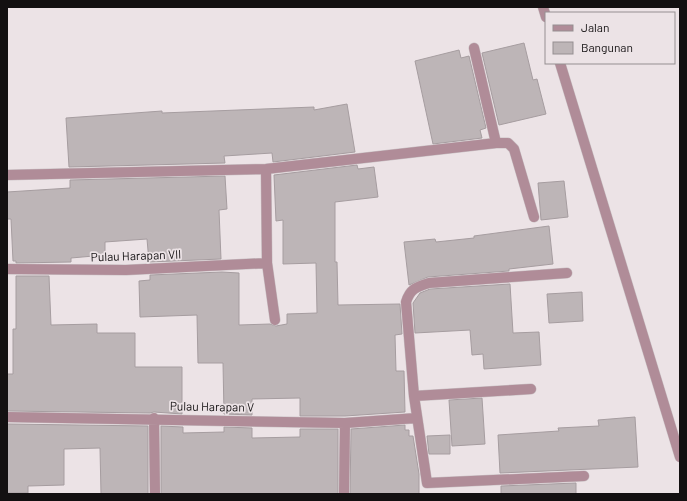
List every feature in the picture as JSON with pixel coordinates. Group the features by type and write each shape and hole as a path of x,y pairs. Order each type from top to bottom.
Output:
{"street":[{"path":"474,48 496,143"},
{"path":"560,64 680,457"},
{"path":"7,175 266,169 496,143 508,143 514,149 534,217"},
{"path":"266,169 266,263 275,320"},
{"name":"Pulau Harapan VII","path":"7,269 126,270 266,263"},
{"path":"566,273 429,283 415,287 408,293 406,302 414,396 427,483 584,476"},
{"path":"414,396 532,388"},
{"name":"Pulau Harapan V","path":"7,417 154,418 344,423 417,418"},
{"path":"154,418 155,494"},
{"path":"344,423 344,494"}],"building":[{"path":"524,43 533,80 537,79 546,114 499,125 482,53"},
{"path":"459,50 461,58 469,56 486,128 480,130 482,138 433,144 415,61"},
{"path":"347,104 355,152 273,162 272,153 224,156 225,163 69,167 66,118 162,111 162,113 314,107 314,110"},
{"path":"357,165 358,169 374,167 378,197 335,202 335,262 337,262 338,305 400,304 402,334 395,335 396,371 404,371 405,412 345,416 300,416 300,398 252,399 252,415 224,414 223,363 198,363 197,315 140,317 139,281 150,280 150,275 222,272 239,273 239,325 270,324 276,326 287,324 287,314 317,313 316,263 283,264 283,220 276,221 274,175"},
{"path":"225,176 227,209 219,210 221,259 149,262 147,239 105,242 105,255 71,258 71,262 16,263 16,261 13,261 11,219 7,219 7,192 70,188 70,180"},
{"path":"564,181 568,217 541,220 538,183"},
{"path":"549,226 553,264 509,269 509,271 428,277 409,285 404,242 435,239 436,242 474,238 474,236"},
{"path":"16,276 49,276 51,325 97,324 97,333 135,333 135,367 182,367 182,414 154,412 7,411 7,374 13,374 13,329 16,329"},
{"path":"510,284 513,333 539,332 541,365 484,369 483,354 472,355 470,330 415,333 413,303 420,293 430,289"},
{"path":"582,292 583,321 549,323 547,294"},
{"path":"482,398 485,444 452,446 449,400"},
{"path":"635,417 638,467 500,473 498,435 559,431 558,428 599,426 598,420"},
{"path":"7,424 148,426 148,494 101,494 100,448 64,449 64,485 28,486 28,493 7,493"},
{"path":"405,425 405,430 409,430 409,436 413,436 419,474 419,494 350,494 351,429"},
{"path":"161,426 183,427 183,433 224,432 224,427 252,428 252,438 300,437 300,429 338,429 338,494 161,494"},
{"path":"450,435 450,454 429,454 427,436"},
{"path":"576,483 576,494 501,494 501,486"}]}
